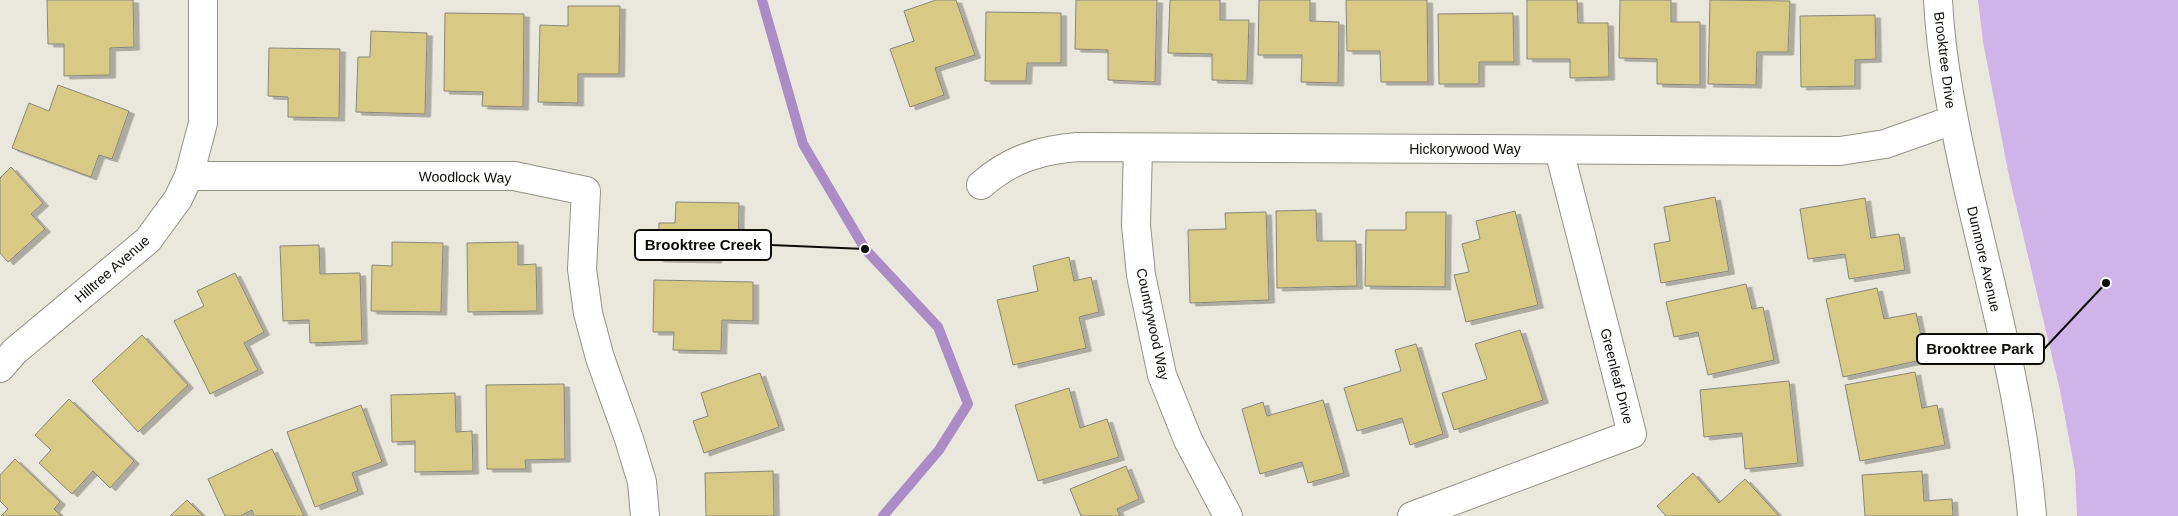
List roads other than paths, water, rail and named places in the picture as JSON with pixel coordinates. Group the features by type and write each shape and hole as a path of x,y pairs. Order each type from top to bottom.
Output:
{"street":[{"name":"Hilltree Avenue","path":"0,368 15,351 148,240 178,200 189,176 203,123 203,0"},
{"name":"Brooktree Drive","path":"1938,0 1953,120"},
{"name":"Hickorywood Way","path":"981,185 1008,165 1030,155 1053,149 1840,151 1885,144 1953,120"},
{"name":"Dunmore Avenue","path":"1953,120 2015,398 2028,472 2032,516"},
{"name":"Countrywood Way","path":"1138,148 1136,225 1141,276 1162,375 1188,440 1228,516"},
{"name":"Greenleaf Drive","path":"1412,516 1632,434 1560,150"},
{"name":"Woodlock Way","path":"189,176 514,176 586,191 582,269 588,314 600,358 630,439 642,482 645,516"}],"waterway":[{"path":"762,0 803,144 865,249 938,327 968,404 939,450 883,516"}],"place":[{"name":"Brooktree Creek","path":"865,249"},
{"name":"Brooktree Park","path":"2106,283"}]}
